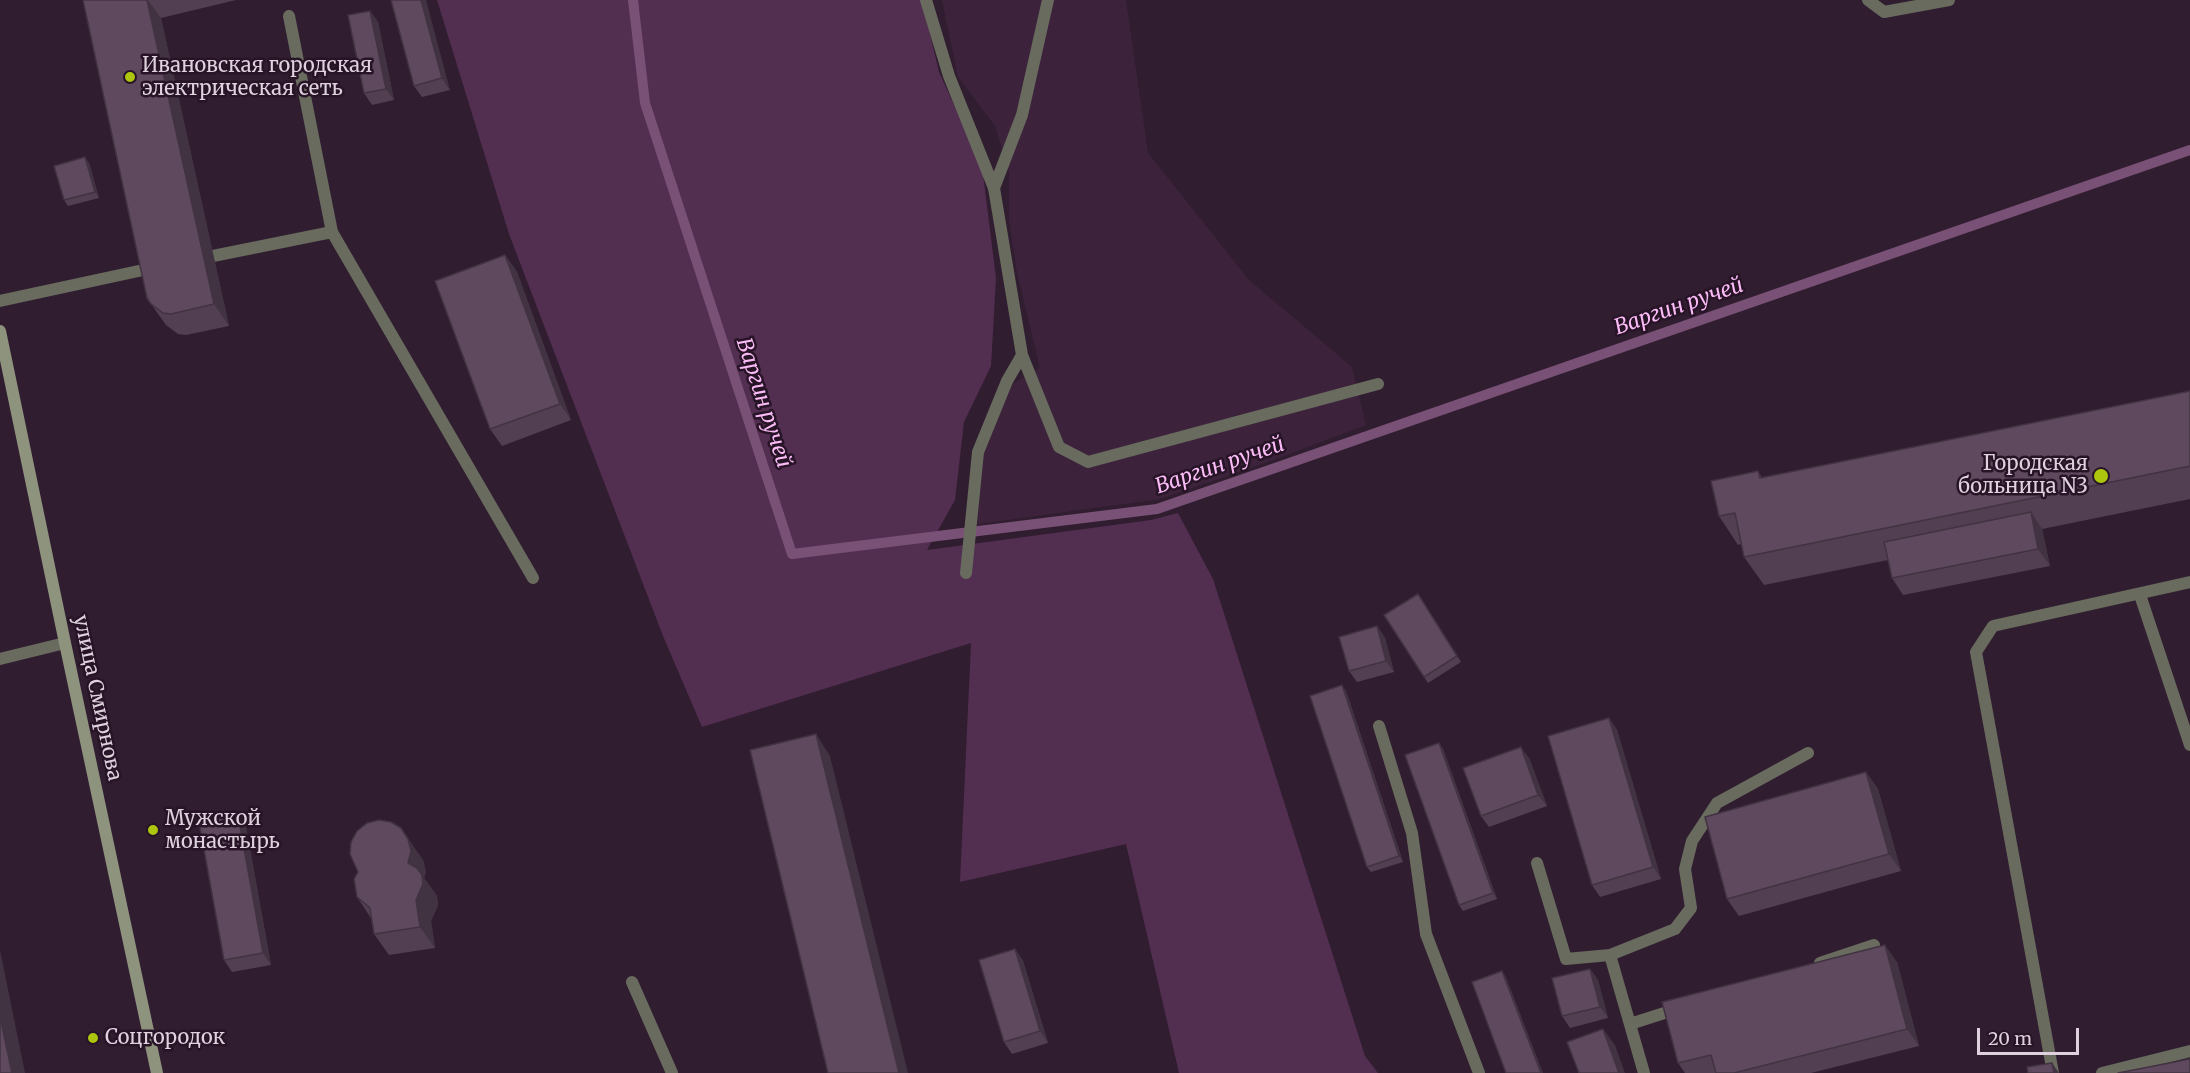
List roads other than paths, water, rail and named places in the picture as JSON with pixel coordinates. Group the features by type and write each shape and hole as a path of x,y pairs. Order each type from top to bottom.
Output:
{"main road":[{"name":"улица Смирнова","path":"0,331 157,1073"}],"street":[{"path":"926,0 950,76 994,188 1022,355 1059,447 1088,462 1378,384"},
{"path":"994,188 1022,115 1048,0"},
{"path":"1868,0 1884,12 1949,0"},
{"path":"289,16 332,232 533,578"},
{"path":"191,260 332,232"},
{"path":"0,301 168,265"},
{"path":"966,573 978,452 1007,381 1022,355"},
{"path":"2053,1073 1976,652 1993,626 2190,582"},
{"path":"2140,595 2190,745"},
{"path":"0,659 65,643"},
{"path":"1379,726 1412,833 1426,934 1479,1073"},
{"path":"1537,863 1566,959 1610,955 1675,929 1691,908 1685,869 1692,841 1717,803 1808,753"},
{"path":"1808,967 1874,945"},
{"path":"1610,955 1644,1073"},
{"path":"632,982 672,1073"},
{"path":"1630,1024 1697,1002"},
{"path":"2102,1073 2190,1051"}],"waterway":[{"name":"Варгин ручей","path":"633,0 645,103 792,554 1157,509 2190,150"}],"place":[{"name":"Ивановская городская электрическая сеть","path":"130,77"},
{"name":"Городская больница N3","path":"2101,476"},
{"name":"Мужской монастырь","path":"153,830"},
{"name":"Соцгородок","path":"93,1038"}]}
